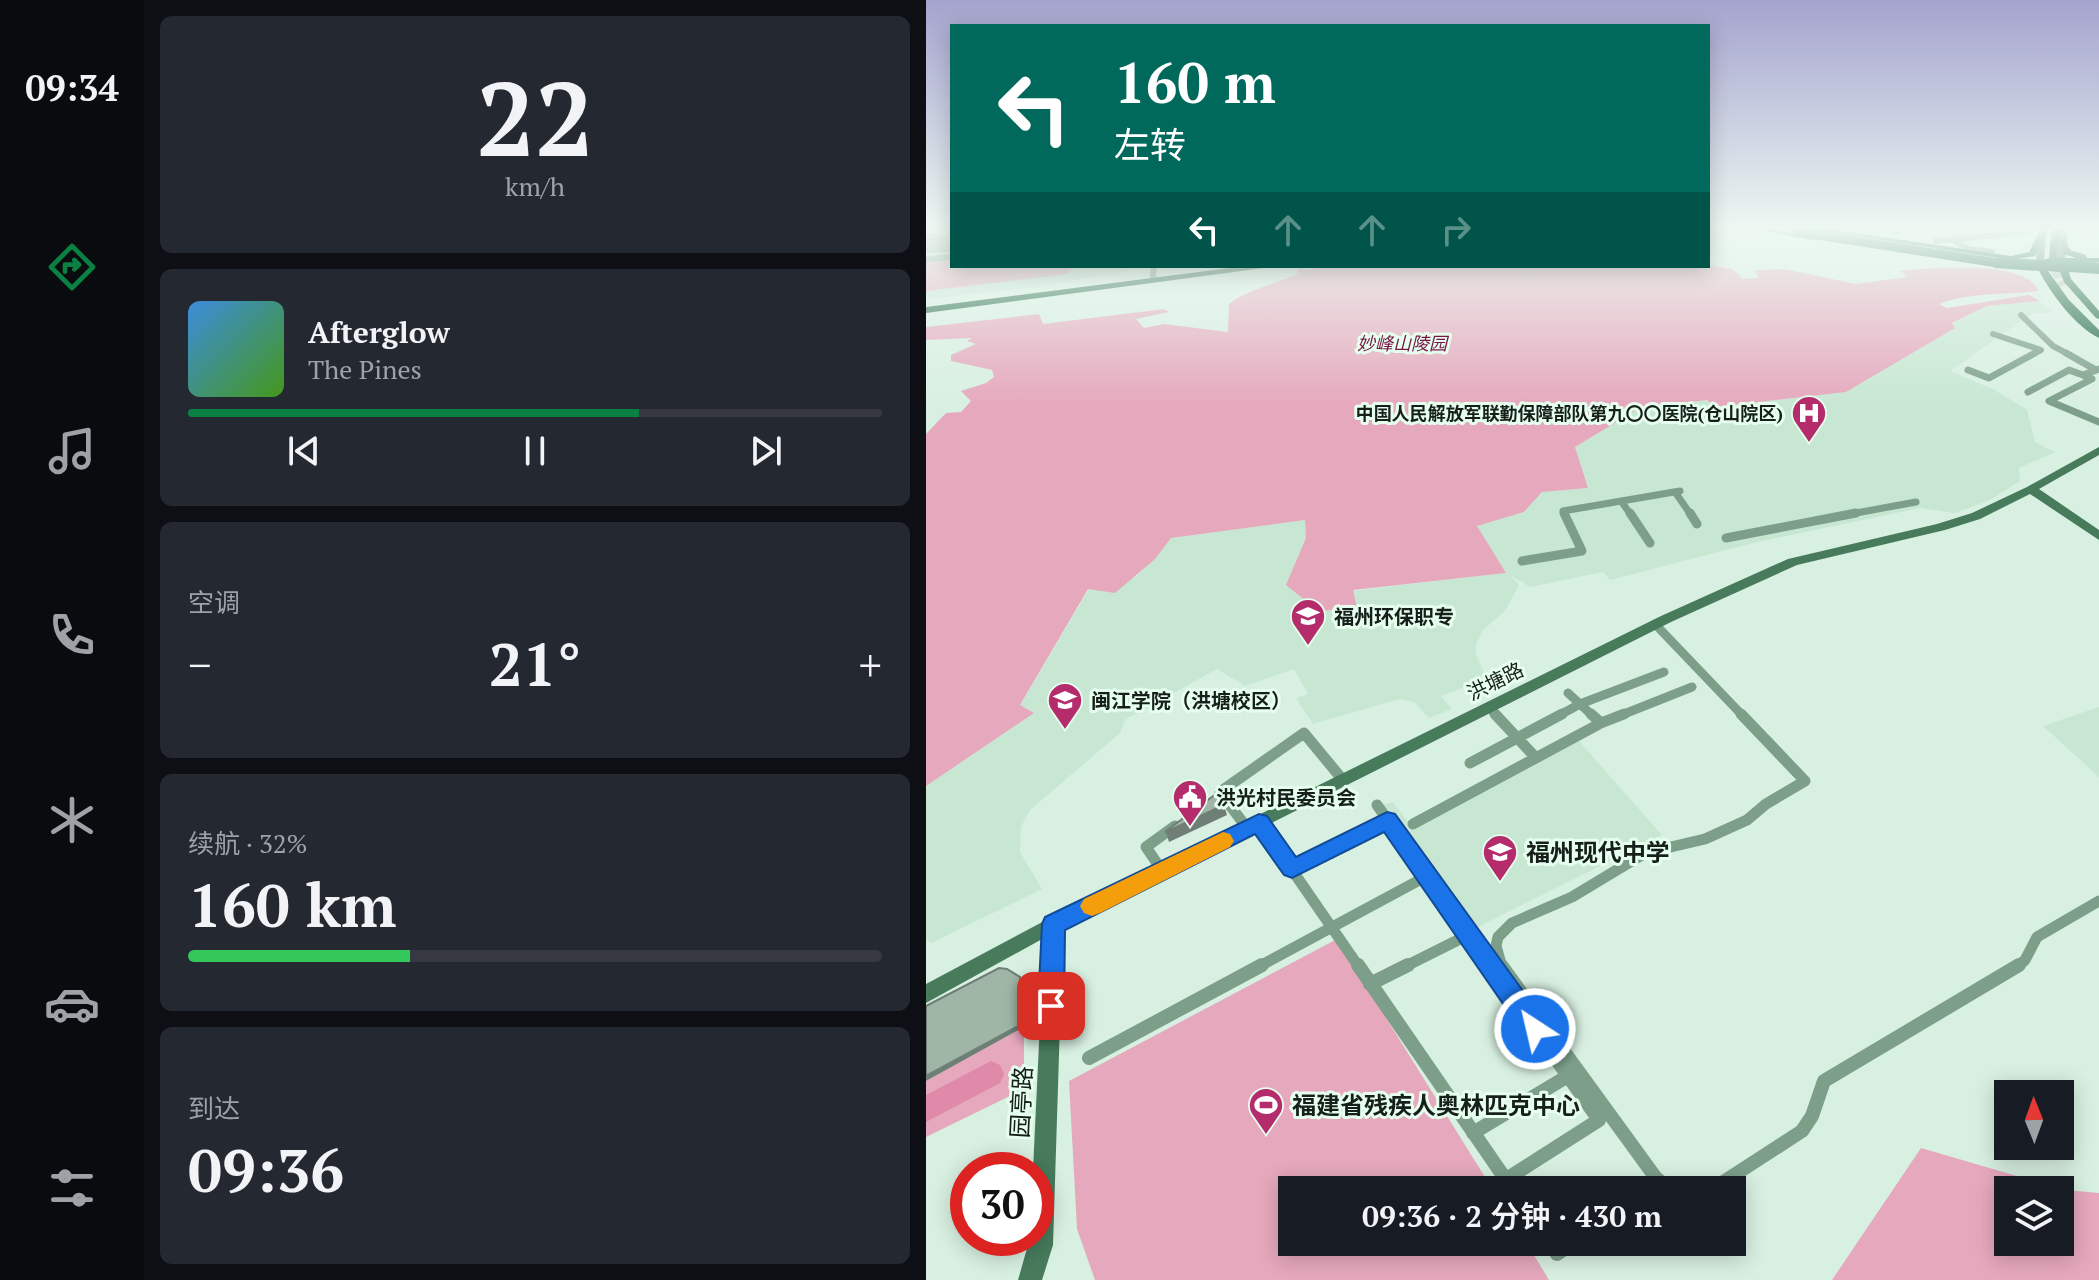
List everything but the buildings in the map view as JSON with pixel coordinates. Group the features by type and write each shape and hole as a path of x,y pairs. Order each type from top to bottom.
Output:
{"main road":[{"path":"926,307 1054,287"},
{"path":"926,307 1093,287"},
{"path":"2063,287 2076,313 2099,335"},
{"path":"2066,287 2099,326"},
{"path":"2072,287 2099,316"},
{"path":"2076,287 2079,294"}],"street":[{"path":"2021,315 2053,346 2098,370"},
{"path":"1968,370 1989,378 2041,350 1993,334"},
{"path":"2028,392 2069,370 2083,375 2092,379 2049,401 2099,422"},
{"path":"2083,375 2098,370"},
{"path":"2046,382 2068,391"},
{"name":"洪塘路","path":"926,994 1054,924 1655,624 1793,562 1953,524 2031,489 2099,450"},
{"path":"2031,489 2099,536"},
{"path":"1522,561 1582,551 1563,511 1677,492 1697,524"},
{"path":"1621,501 1650,543"},
{"path":"1726,538 1916,502"},
{"path":"1655,624 1805,781 1766,804 1747,820 1705,839 1645,853 1572,897 1512,923 1503,929 1496,946 1501,966 1655,1176"},
{"path":"1470,763 1580,704 1664,672"},
{"path":"1413,824 1601,723 1692,687"},
{"path":"1568,693 1601,723"},
{"path":"1489,707 1536,758"},
{"path":"1207,802 1304,733 1342,779"},
{"path":"1220,792 1292,869 1503,1176"},
{"path":"1377,805 1599,1120 1521,1176"},
{"path":"1163,872 1146,847 1183,820"},
{"path":"1292,869 1387,820"},
{"path":"1089,1058 1427,876"},
{"path":"1733,1176 1802,1131 1812,1116 1824,1081 2015,968 2025,960 2037,937 2099,901"},
{"name":"园亭路","path":"1030,1280 1041,1245 1054,924"},
{"path":"1370,984 1468,935"},
{"path":"1473,1133 1568,1076"}],"shaded area":[{"path":"926,287 1036,287 1029,288 926,299"},
{"path":"2040,301 2052,313 2033,313 1950,371 1995,390 2027,410 2035,442 2055,452 2019,468 2020,481 1990,500 1955,513 1920,508 1753,543 1610,580 1603,572 1530,587 1510,575 1519,585 1505,611 1482,631 1476,644 1476,655 1487,679 1441,696 1452,709 1429,718 1414,702 1400,699 1313,724 1296,698 1308,694 1294,669 1245,686 1217,669 1125,720 1120,733 1030,810 1021,827 1020,852 1042,889 931,943 926,940 926,786 1034,713 1020,706 1089,589 1136,577 1171,538 1305,520 1306,538 1300,555 1357,608 1352,591 1506,573 1476,526 1524,512 1542,492 1588,488 1575,447 1638,409 1707,400 1715,407 1846,392 1954,328 1952,324 1987,306"},
{"path":"2099,707 2099,777 2043,726"},
{"name":"福州现代中学","path":"1578,740 1662,835 1468,932 1383,805 1393,802 1412,827"}],"green space":[{"path":"926,287 961,287 926,291"},
{"name":"妙峰山陵园","path":"1264,287 2035,287 2038,291 1974,296 1939,304 1947,308 2029,295 2040,301 1987,306 1952,323 1955,328 1846,392 1715,407 1707,400 1638,409 1575,447 1588,488 1542,492 1524,512 1477,526 1506,573 1353,590 1357,608 1319,611 1286,585 1306,538 1305,520 1171,538 1155,559 1115,593 1088,589 1020,705 1034,713 926,786 926,434 946,413 961,412 971,401 961,391 994,377 992,370 951,361 951,355 976,344 967,341 972,338 926,340 926,327 1039,314 1043,324 1164,309 1169,312 1136,319 1144,328 1164,324 1228,332 1229,304"},
{"name":"福建省残疾人奥林匹克中心","path":"1337,939 1484,1176 1278,1176 1278,1256 1534,1256 1549,1280 1095,1280 1077,1229 1069,1081"},
{"path":"1024,1027 1024,1089 926,1137 926,1081"},
{"path":"1921,1148 2017,1176 1994,1176 1994,1256 2074,1256 2074,1191 2099,1193 2099,1280 1832,1280"}],"waterway":[{"path":"926,1109 991,1074"}],"slow traffic":[{"path":"1092,906 1223,841"}],"place":[{"name":"中国人民解放军联勤保障部队第九〇〇医院(仓山院区)","path":"1809,444"},
{"name":"福州环保职专","path":"1308,647"},
{"name":"闽江学院（洪塘校区）","path":"1065,731"},
{"name":"洪光村民委员会","path":"1190,828"},
{"name":"福州现代中学","path":"1500,883"},
{"name":"福建省残疾人奥林匹克中心","path":"1266,1136"}],"route":[{"path":"1051,1006 1054,924 1259,822 1292,869 1387,820 1535,1029"}]}
